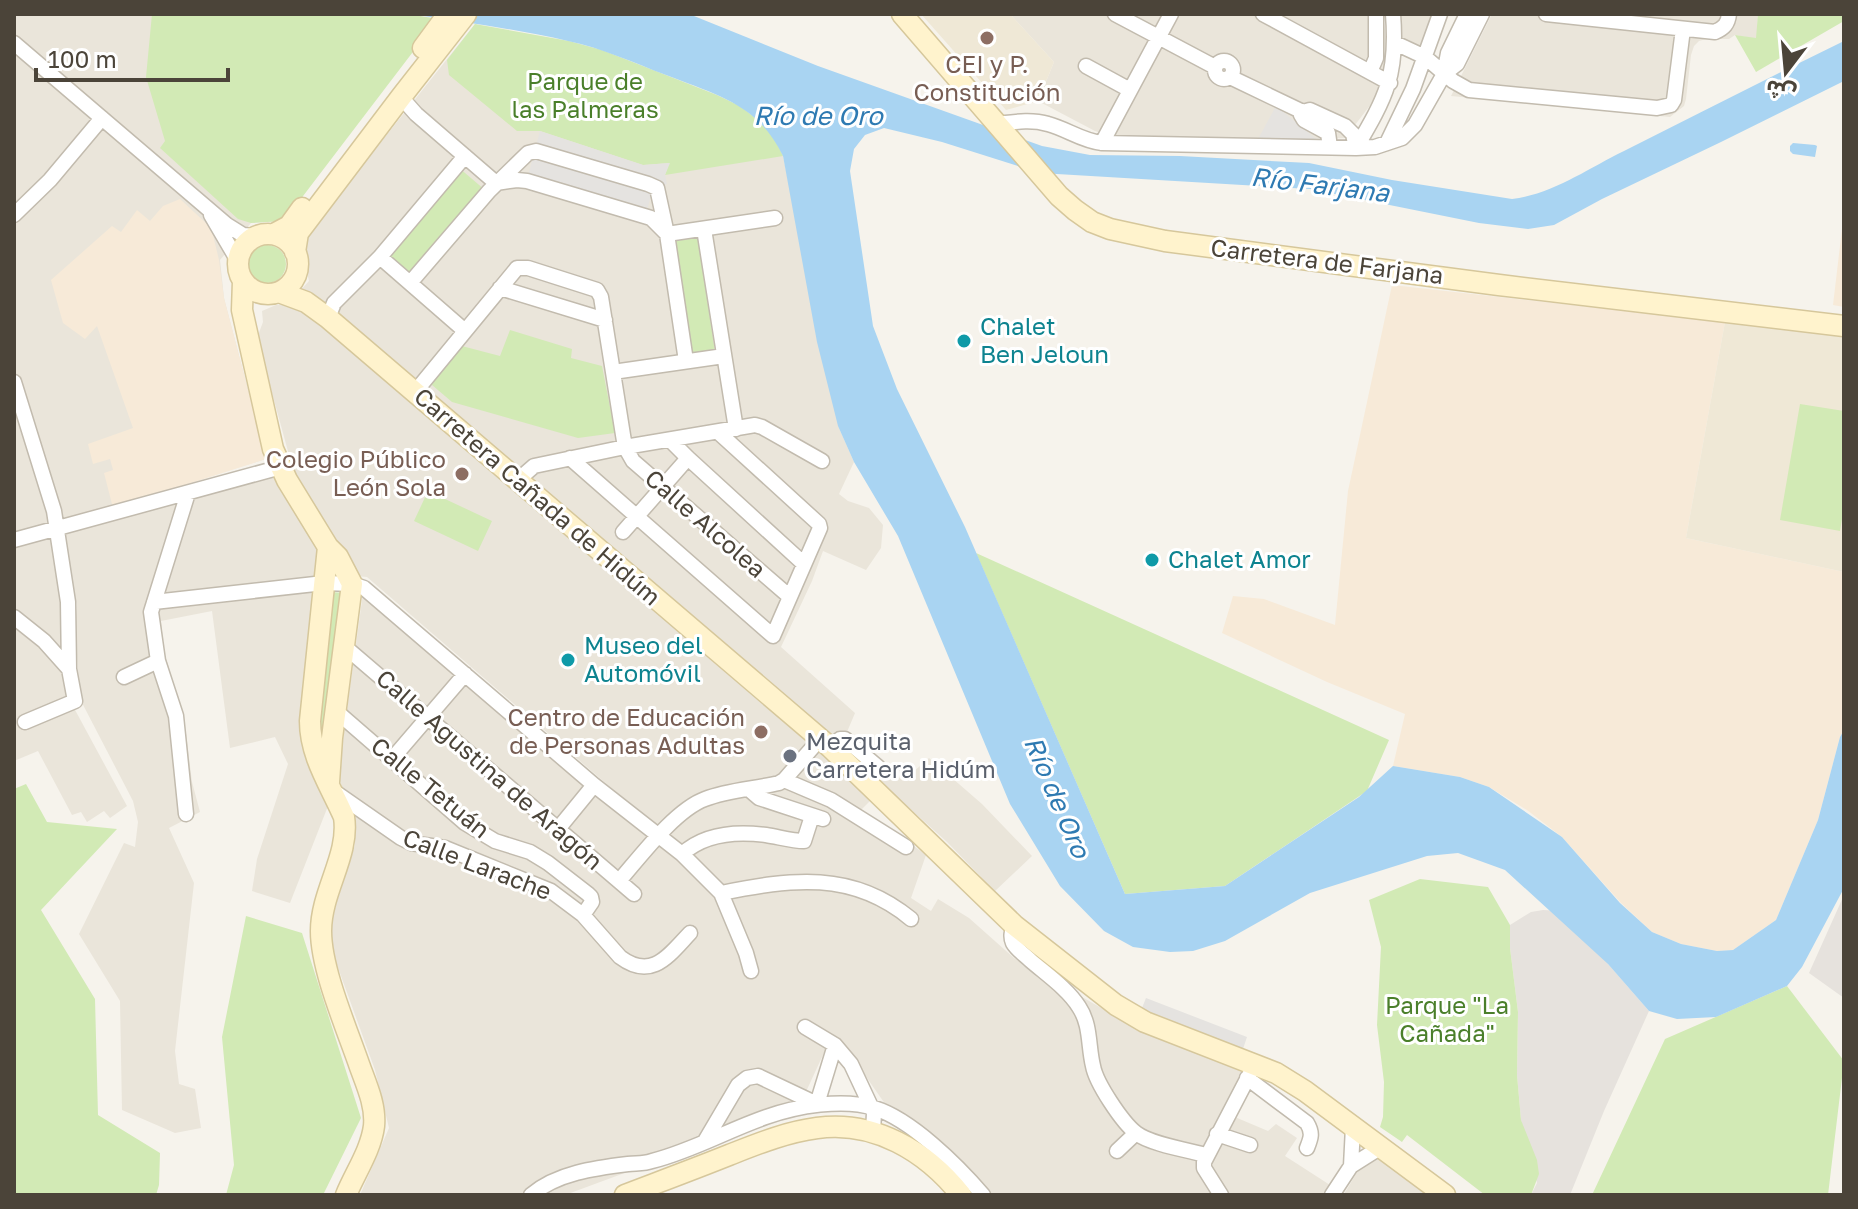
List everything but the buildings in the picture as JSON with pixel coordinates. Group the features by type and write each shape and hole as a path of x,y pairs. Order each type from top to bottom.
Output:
{"street":[{"name":"Carretera de Farjana","path":"902,14 1075,210 1092,222 1110,229 1165,241 1844,326"},
{"path":"1115,14 1215,67 1221,61 1230,62 1234,69 1230,77 1303,112 1310,110 1345,126 1353,134 1356,148"},
{"path":"1102,143 1171,14"},
{"path":"1263,14 1286,20 1390,83"},
{"path":"1370,72 1376,58 1376,14"},
{"path":"1356,148 1390,83 1395,43 1393,14"},
{"path":"1387,143 1413,89 1440,14"},
{"path":"1000,127 1028,121 1046,123 1080,138 1102,143 1375,147 1402,138 1415,125 1444,74 1448,53 1467,14"},
{"path":"1444,74 1457,64 1482,14"},
{"path":"1546,14 1715,32 1727,25 1729,14"},
{"path":"244,322 272,292 287,287 293,280 298,233 401,97 452,21"},
{"path":"330,786 352,584 338,557 328,547 299,500 273,449 242,310 244,246 289,226 452,21"},
{"path":"1395,43 1425,57 1469,90 1657,108 1671,105 1676,96 1683,29"},
{"path":"14,43 235,231 243,235 265,235 287,240 309,295 322,313"},
{"path":"1086,66 1130,90"},
{"path":"401,97 416,114 496,183 527,181 651,218 667,234"},
{"path":"1303,112 1304,120 1328,133 1330,147"},
{"path":"15,214 50,180 102,118"},
{"path":"410,283 496,183 532,150 589,166 657,188 686,361"},
{"path":"322,313 380,257 465,156"},
{"path":"209,211 241,271 257,291 272,292 322,313"},
{"path":"667,234 775,218"},
{"path":"704,229 736,429"},
{"path":"380,257 465,331"},
{"path":"415,392 520,267 597,290 601,297 625,447"},
{"path":"500,288 605,320"},
{"name":"Carretera Cañada de Hidúm","path":"322,313 825,743 1014,925 1129,1014 1251,1071 1276,1073 1445,1195"},
{"path":"613,372 724,356"},
{"path":"14,382 54,511 68,602 69,669 75,701 25,722"},
{"path":"518,480 534,466 755,425 822,461"},
{"path":"570,458 773,636 820,528 819,524 718,432"},
{"path":"670,440 804,564"},
{"name":"Calle Alcolea","path":"625,447 633,461 790,597"},
{"path":"623,532 688,458"},
{"path":"14,540 281,467"},
{"path":"186,814 176,716 158,661 151,612 188,493"},
{"path":"328,547 310,734 317,759 344,817 344,842 321,917 321,940 330,979 368,1089 374,1117 366,1152 346,1195"},
{"path":"154,602 324,583 352,584 364,588 594,785 682,854 721,893 751,971"},
{"path":"14,617 44,641 69,669"},
{"name":"Calle Agustina de Aragón","path":"344,646 634,894"},
{"path":"124,677 158,661"},
{"path":"392,759 465,674"},
{"name":"Calle Tetuán","path":"336,711 465,823 495,841 530,852 588,894 592,902 583,915"},
{"path":"619,881 692,805 714,796 779,783 825,743 845,739 878,767"},
{"path":"784,780 831,800 906,847"},
{"path":"558,829 594,785"},
{"name":"Calle Larache","path":"330,786 411,843 445,848 539,885 568,902 627,963 639,967 659,963 690,933"},
{"path":"682,854 701,840 724,835 753,834 804,841 818,818 759,798 752,789"},
{"path":"721,893 772,883 818,882 881,898 911,919"},
{"path":"1014,925 1014,944 1080,1007 1088,1029 1095,1076 1124,1119 1143,1137 1154,1158"},
{"path":"805,1027 835,1045 851,1064 871,1107 875,1124 873,1132"},
{"path":"817,1104 835,1045"},
{"path":"1221,1195 1204,1168 1206,1155 1251,1071 1307,1123 1312,1136 1307,1148"},
{"path":"705,1141 738,1085 747,1078 758,1076 817,1104"},
{"path":"531,1195 558,1178 653,1161 769,1116 817,1104 871,1107 884,1111 935,1147 983,1195"},
{"path":"625,1195 769,1140 800,1131 836,1126 873,1132 908,1146 928,1161 961,1195"},
{"path":"1351,1166 1353,1127"},
{"path":"1217,1134 1250,1145"},
{"path":"1117,1151 1143,1137 1206,1155"},
{"path":"1332,1195 1351,1166 1381,1147"}],"shaded area":[{"path":"14,14 409,14 284,221 251,223 220,260 224,298 266,459 50,525 64,606 74,708 127,806 110,818 104,811 87,822 81,812 72,815 38,751 14,761"},
{"name":"CEI y P. Constitución","path":"921,14 1010,14 1054,62 1038,101 1006,110"},
{"path":"1010,14 1383,14 1388,53 1378,95 1345,138 1226,141 1114,138 1038,101 1054,62"},
{"path":"1396,14 1438,14 1424,54 1398,42"},
{"path":"1492,14 1758,14 1757,39 1735,35 1729,39 1699,41 1691,55 1684,106 1670,117 1451,96"},
{"path":"475,24 774,137 783,156 839,428 854,462 839,494 848,501 869,508 883,525 881,548 866,570 823,551 781,647 855,713 847,732 903,781 929,758 982,804 1032,856 995,891 885,786 859,812 880,821 926,855 911,898 931,911 938,899 969,918 1014,958 1124,1021 1247,1068 1223,1112 1268,1131 1276,1124 1297,1138 1285,1156 1344,1194 1373,1146 1440,1195 980,1195 897,1121 853,1058 828,1044 798,1109 565,1195 360,1195 389,1128 375,1070 336,962 330,930 355,845 355,822 338,776 363,593 660,843 696,796 661,831 367,577 323,573 314,763 328,806 290,903 252,891 257,859 288,764 275,737 230,748 212,611 161,621 164,652 184,717 192,782 200,812 169,828 194,883 175,1051 179,1084 195,1089 201,1128 175,1133 122,1110 120,1001 79,934 124,843 135,847 138,822 133,801 80,699 75,627 77,605 62,534 292,466 257,338 263,322 262,311 288,304 309,281 302,253 303,240"},
{"path":"1276,106 1321,143 1257,141"},
{"path":"540,131 643,165 670,163 665,175 667,184 657,188 650,199 644,222 525,187"},
{"path":"180,199 209,226 213,235 224,298 266,459 113,508 104,473 113,470 110,459 93,464 88,444 133,428 97,326 85,339 63,323 51,280 112,226 121,232 137,210 150,221 163,206"},
{"path":"1844,212 1844,307 1833,305"},
{"path":"1392,285 1725,322 1686,538 1844,572 1844,730 1818,820 1776,920 1733,950 1717,951 1681,944 1652,932 1621,903 1562,837 1527,810 1489,787 1460,777 1393,766 1405,714 1222,633 1233,596 1264,599 1335,625 1348,491"},
{"path":"1725,322 1844,337 1844,572 1686,538"},
{"path":"1844,895 1844,998 1809,973"},
{"path":"1562,911 1649,1011 1570,1195 1531,1195 1537,1183 1521,1120 1517,1075 1518,1012 1510,925 1531,912"},
{"path":"1146,998 1247,1037 1240,1058 1138,1018"}],"green space":[{"path":"152,14 409,14 438,19 284,221 251,223 238,219 160,148 165,141 146,77"},
{"path":"1758,14 1844,14 1844,21 1756,72 1735,35 1756,38"},
{"name":"Parque de las Palmeras","path":"475,24 602,50 717,95 740,106 758,120 774,137 783,156 665,175 669,163 643,165 540,131 517,131 449,75 447,60"},
{"path":"458,167 485,190 414,279 388,258"},
{"path":"698,238 715,352 691,356 673,241"},
{"path":"267,245 281,250 286,264 281,278 267,283 253,278 248,264 253,250"},
{"path":"510,330 572,349 571,358 602,366 615,433 578,438 452,402 425,379 458,345 500,356"},
{"path":"1800,404 1844,411 1844,507 1840,531 1780,520"},
{"path":"428,491 492,521 478,551 414,521"},
{"path":"976,553 1389,740 1367,791 1225,886 1125,894"},
{"path":"331,592 345,593 323,737 317,736"},
{"path":"26,784 47,822 117,829 41,910 95,999 98,1115 160,1153 156,1195 14,1195 14,789"},
{"name":"Parque \"La Cañada\"","path":"1420,879 1488,887 1510,925 1518,1012 1517,1075 1521,1120 1537,1160 1539,1174 1531,1195 1485,1195 1407,1135 1402,1142 1380,1127 1384,1082 1377,1025 1381,947 1369,900"},
{"path":"246,916 302,933 361,1118 323,1195 226,1195 234,1165 222,1037"},
{"path":"1787,986 1844,1061 1828,1195 1592,1195 1665,1039"}],"water":[{"name":"Río de Oro","path":"411,14 689,14 818,66 1042,146 1090,155 1309,163 1512,199 1542,192 1570,180 1844,41 1844,81 1554,225 1528,229 1479,223 1310,189 1040,173 942,142 884,128 865,135 854,149 850,171 873,326 897,389 965,527 1125,894 1225,886 1359,797 1393,766 1460,777 1489,787 1562,837 1620,903 1652,932 1681,944 1717,951 1733,950 1776,920 1818,820 1844,730 1844,888 1802,967 1787,986 1716,1017 1677,1019 1649,1011 1608,964 1505,870 1458,853 1427,856 1310,893 1225,941 1193,951 1170,952 1133,947 1104,931 1060,886 1010,804 898,536 854,462 838,426 817,342 783,156 773,138 748,113 719,96 606,52 529,33"},
{"path":"1793,143 1817,146 1815,157 1793,154 1790,146"}],"place":[{"name":"CEI y P. Constitución","path":"987,38"},
{"name":"Chalet Ben Jeloun","path":"964,341"},
{"name":"Colegio Público León Sola","path":"462,474"},
{"name":"Chalet Amor","path":"1152,560"},
{"name":"Museo del Automóvil","path":"568,660"},
{"name":"Centro de Educación de Personas Adultas","path":"761,732"},
{"name":"Mezquita Carretera Hidúm","path":"790,756"}],"water label":[{"name":"Río Farjana","path":"1320,185"}]}
